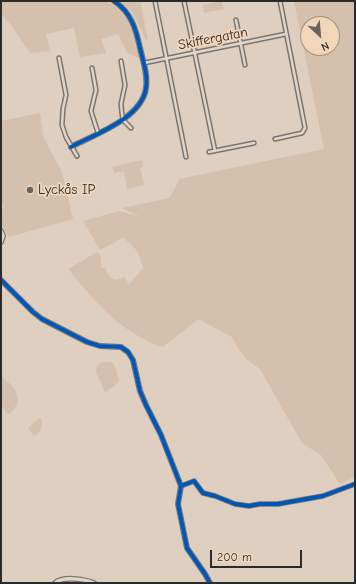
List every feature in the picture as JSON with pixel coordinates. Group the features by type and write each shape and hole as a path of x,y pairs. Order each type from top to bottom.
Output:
{"street":[{"path":"71,147 123,120 137,108 144,95 146,80 144,63 134,26 126,12 114,1"},
{"path":"155,1 186,157"},
{"path":"184,1 215,151"},
{"path":"275,139 302,133 305,128 280,1"},
{"path":"236,20 245,65"},
{"name":"Skiffergatan","path":"144,63 286,34"},
{"path":"58,58 66,95 62,125 66,137 77,156"},
{"path":"120,61 125,85 121,104 123,120 131,128"},
{"path":"92,68 96,90 91,111 98,133"},
{"path":"209,152 254,143"},
{"path":"1,231 1,242"},
{"path":"1,280 42,319 87,342 105,346 121,347 131,356 143,398 161,435 181,486 178,504 187,548 203,569 210,583"},
{"path":"181,486 194,481 203,493 235,504 249,506 289,503 330,494 355,484"},
{"path":"55,583 58,580 63,579 88,581 94,583"}],"shaded area":[{"path":"1,1 107,1 127,19 134,33 141,59 127,53 118,34 101,39 106,53 80,57 74,28 46,34 50,51 30,53 11,25 1,14"},
{"path":"120,1 140,1 148,39 146,40 132,12"},
{"path":"222,1 224,9 204,13 203,5"},
{"path":"294,1 355,1 355,477 340,484 321,455 302,443 260,369 246,359 232,337 198,319 163,347 154,344 118,323 92,298 68,269 97,252 101,257 101,268 105,268 107,273 114,280 125,277 129,285 143,268 136,250 123,238 100,250 83,221 119,211 141,217 122,208 170,198 179,179 324,149 305,56 340,56 340,16 300,16 300,31"},
{"path":"40,113 43,135 62,172 73,219 9,237 4,232 1,217 1,210 4,208 1,200 1,121"},
{"path":"142,160 143,167 140,168 144,185 127,189 124,171 114,173 112,167"},
{"path":"102,362 112,362 115,366 119,381 105,392 96,372 97,366"},
{"path":"1,376 17,393 17,403 10,414 7,413 1,405"},
{"path":"39,418 41,418 42,421 42,428 34,436 28,428"}],"cycle path":[{"path":"71,147 105,131 116,124 136,108 143,99 146,88 146,78 138,41 129,16 125,10 114,1"},
{"path":"1,280 42,319 87,342 100,346 121,347 128,352 133,360 140,391 161,435 181,486 178,504 187,548 210,583"},
{"path":"181,486 194,481 203,493 235,504 249,506 260,504 278,504 323,496 355,484"}],"place":[{"name":"Lyckås IP","path":"30,190"}]}
